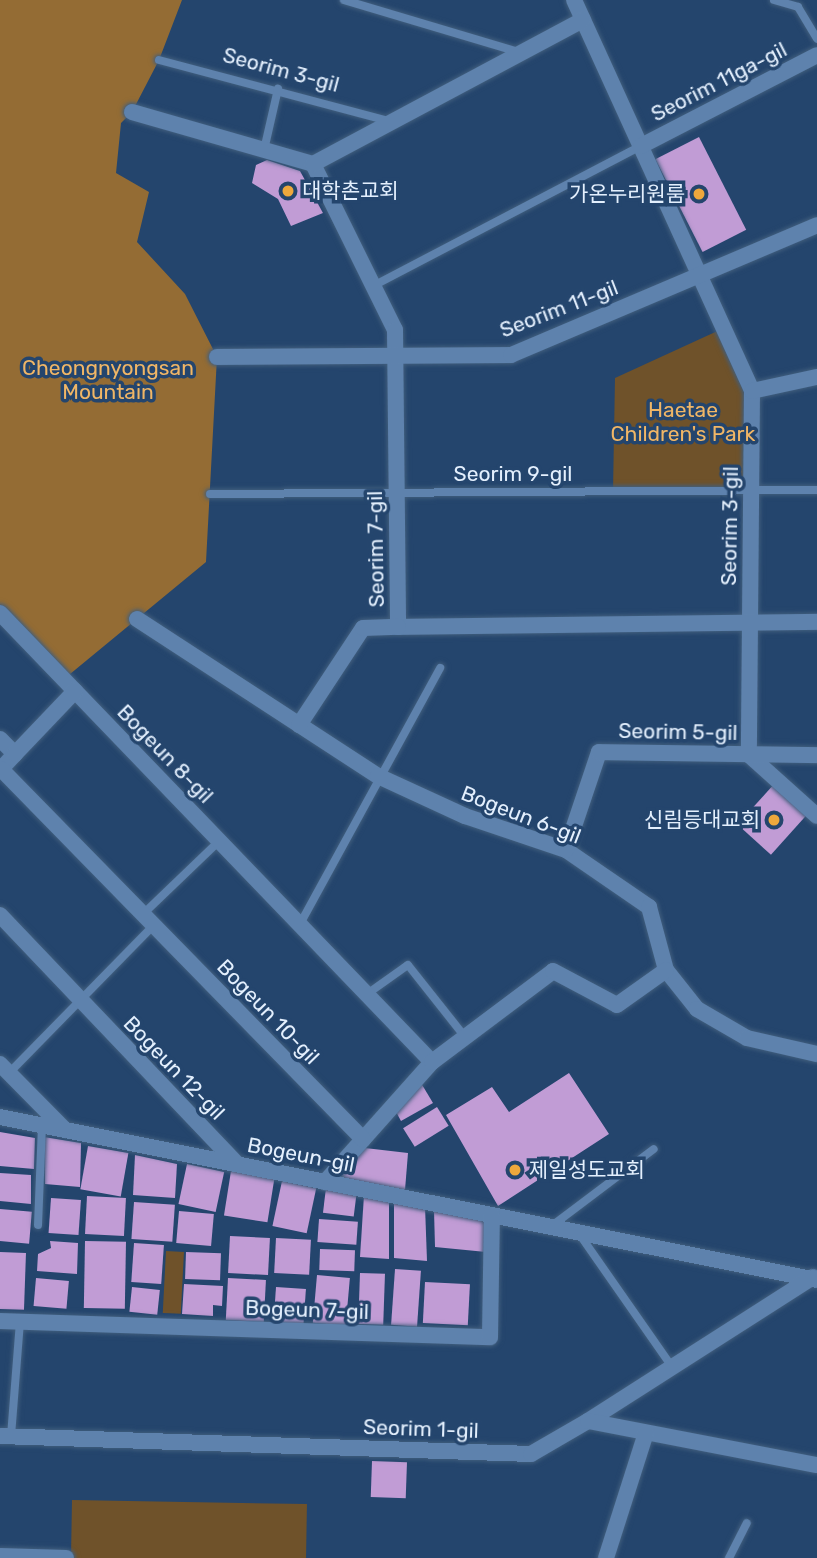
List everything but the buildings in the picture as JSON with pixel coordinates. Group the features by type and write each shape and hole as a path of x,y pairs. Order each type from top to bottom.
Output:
{"street":[{"name":"Seorim 3-gil","path":"574,0 752,391 749,755"},
{"path":"132,112 313,164 583,20"},
{"name":"Seorim 11ga-gil","path":"641,146 817,55"},
{"name":"Seorim 7-gil","path":"313,164 395,330 398,627 817,622"},
{"name":"Seorim 11-gil","path":"217,357 511,355 817,225"},
{"path":"752,391 817,377"},
{"name":"Bogeun 8-gil","path":"0,613 432,1062"},
{"name":"Bogeun 6-gil","path":"137,619 378,776 465,817 566,850 649,907 667,970 679,990 718,1023 781,1048 817,1054"},
{"path":"299,724 363,628 398,627"},
{"name":"Bogeun 10-gil","path":"75,691 0,769 363,1139"},
{"path":"0,739 15,754"},
{"name":"Seorim 5-gil","path":"566,850 599,752 817,755"},
{"path":"749,755 817,816"},
{"name":"Bogeun 12-gil","path":"0,915 237,1164"},
{"path":"325,1182 432,1062 553,971 617,1005 667,970"},
{"path":"5,1068 65,1130"},
{"name":"Bogeun-gil","path":"0,1117 815,1278"},
{"name":"Bogeun 7-gil","path":"0,1321 490,1337 492,1215"},
{"name":"Bogeun-gil","path":"588,1421 815,1278"},
{"path":"588,1421 816,1464"},
{"name":"Seorim 1-gil","path":"5,1436 531,1454 588,1421"},
{"path":"606,1558 646,1433"},
{"path":"0,1556 66,1558"}],"lane":[{"path":"344,0 520,53"},
{"name":"Seorim 11ga-gil","path":"774,0 798,7 817,40"},
{"name":"Seorim 3-gil","path":"159,60 392,121"},
{"path":"264,150 278,89"},
{"path":"373,286 641,146"},
{"name":"Seorim 9-gil","path":"210,494 817,490"},
{"path":"300,924 378,776 440,668"},
{"path":"5,1068 81,1000 219,841"},
{"path":"367,994 408,965 465,1037"},
{"path":"38,1225 42,1125"},
{"path":"551,1227 654,1149"},
{"path":"578,1232 671,1367"},
{"name":"Seorim 1-gil","path":"5,1436 20,1321"},
{"path":"729,1558 747,1523"}],"green space":[{"name":"Cheongnyongsan Mountain","path":"0,0 182,0 159,60 132,112 121,123 116,173 149,192 137,242 185,294 217,357 206,562 64,679 0,613"},
{"name":"Haetae Children's Park","path":"724,328 752,391 752,490 613,491 615,378"},
{"path":"166,1251 184,1252 181,1314 163,1313"},
{"path":"72,1500 307,1504 306,1558 71,1558"}],"place":[{"name":"대학촌교회","path":"288,191"},
{"name":"가온누리원룸","path":"699,194"},
{"name":"신림등대교회","path":"774,820"},
{"name":"제일성도교회","path":"515,1170"}]}
